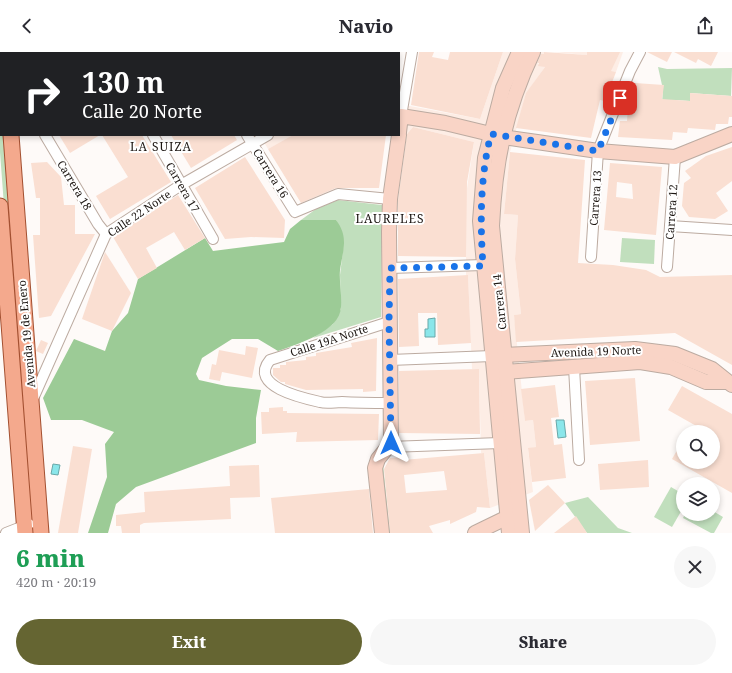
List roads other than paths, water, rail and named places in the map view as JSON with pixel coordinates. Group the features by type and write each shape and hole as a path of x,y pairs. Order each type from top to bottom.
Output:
{"main road":[{"name":"Avenida 19 de Enero","path":"11,136 41,528"},
{"name":"Avenida 19 de Enero","path":"0,206 25,529"},
{"path":"15,403 32,402"}],"street":[{"path":"412,52 400,116 445,123 497,135 598,151 675,157 732,134"},
{"name":"Carrera 14","path":"519,52 504,88 497,135 492,226 498,356 500,443 514,516 522,533"},
{"name":"Carrera 14","path":"509,533 514,516 506,372 498,356 483,266 480,221 485,158 497,135 533,52"},
{"name":"Carrera 13","path":"591,257 598,151 630,71 640,52"},
{"name":"Carrera 18","path":"46,136 98,224 106,234"},
{"name":"Carrera 17","path":"154,136 213,239"},
{"name":"Calle 22 Norte","path":"32,402 106,234 250,139 264,136"},
{"path":"382,533 376,464 381,454 389,447 391,443 389,322 390,199 399,136"},
{"name":"Carrera 16","path":"250,139 295,212 338,194 390,199"},
{"name":"Carrera 12","path":"667,267 675,157"},
{"path":"670,226 732,230"},
{"path":"390,268 483,266"},
{"name":"Calle 19A Norte","path":"389,322 270,360 266,364 265,376 272,386 321,402 391,403"},
{"name":"Avenida 19 Norte","path":"498,356 647,350 675,354 712,368 729,383"},
{"path":"390,360 498,356"},
{"name":"Avenida 19 Norte","path":"506,372 640,362 671,367 706,382 729,383"},
{"path":"574,367 579,460"},
{"path":"389,447 500,443"},
{"path":"475,533 514,516"},
{"path":"6,533 25,529 41,528"}],"water":[{"path":"435,318 435,337 425,337 425,329 428,329 428,319"},
{"path":"556,420 564,420 566,437 558,438"},
{"path":"53,464 60,465 58,475 51,474"}],"district":[{"name":"LA SUIZA","path":"161,146"},
{"name":"LAURELES","path":"390,218"}]}
